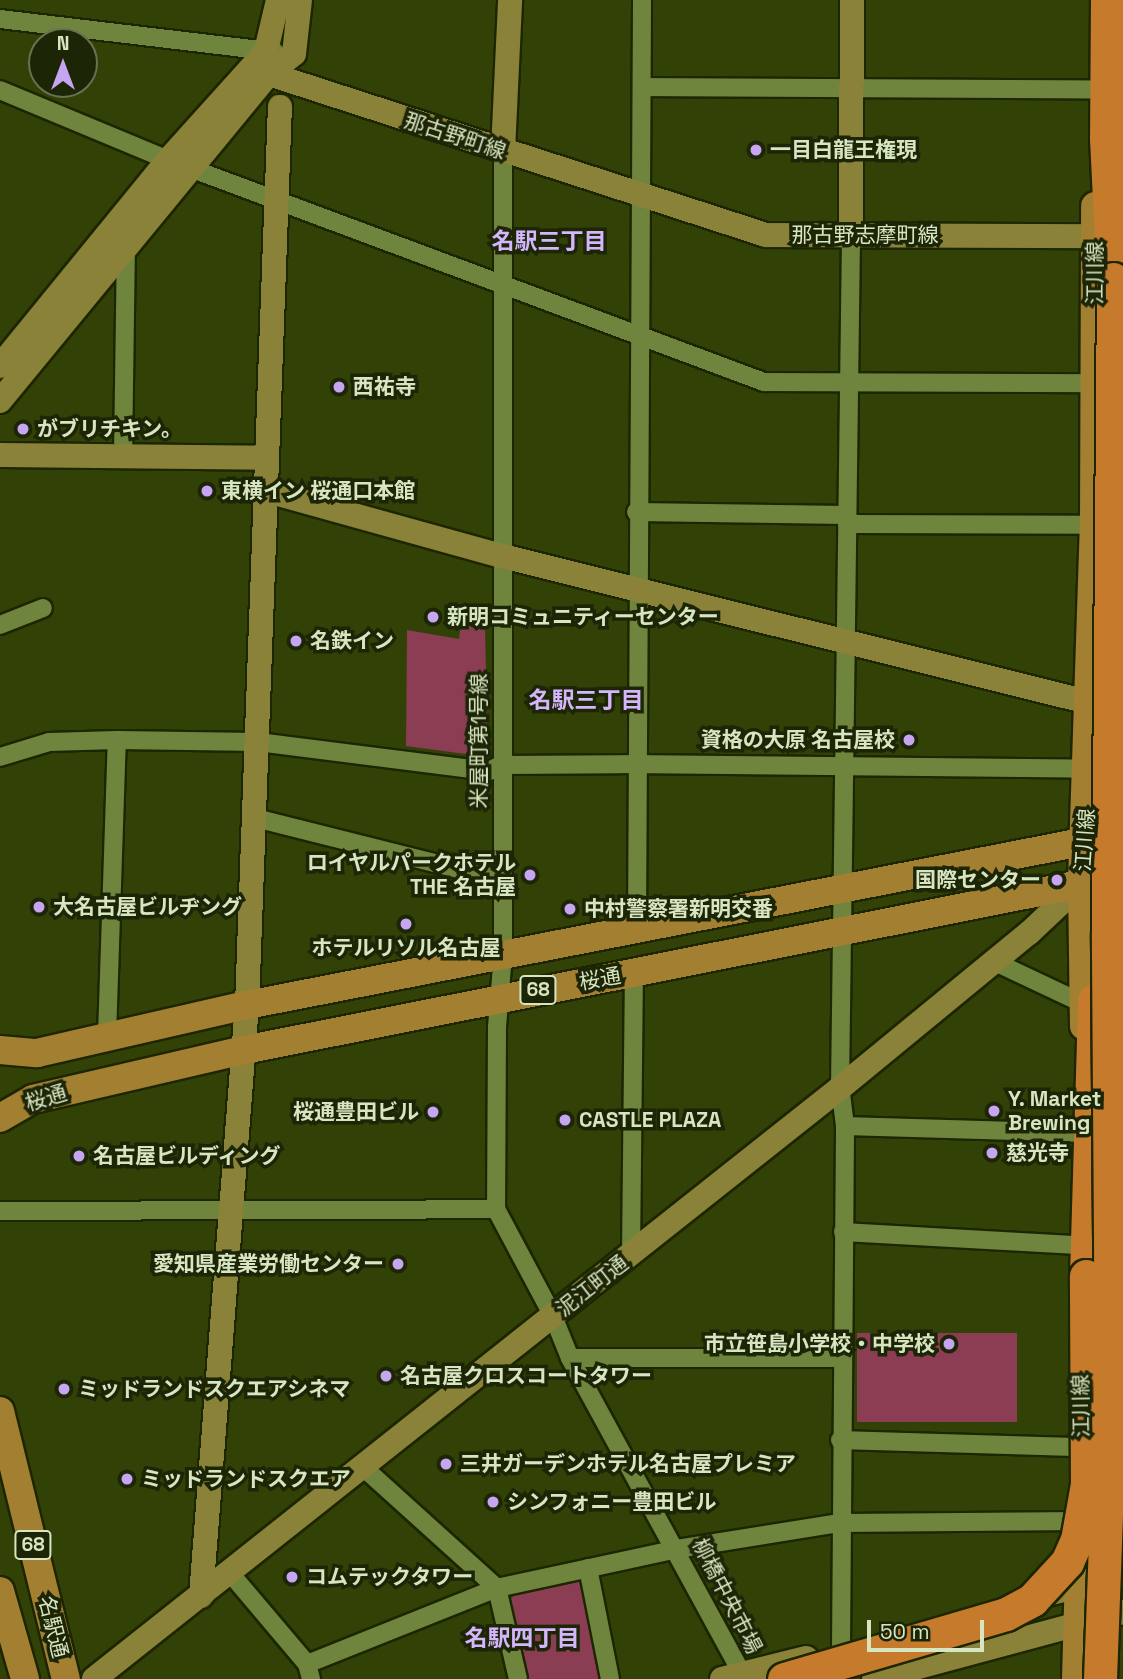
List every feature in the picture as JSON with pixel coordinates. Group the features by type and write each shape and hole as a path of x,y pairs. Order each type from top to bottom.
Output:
{"highway":[{"path":"1107,0 1106,138 1113,279"},
{"path":"1100,1679 1111,1383 1108,933 1113,279 1123,120"},
{"path":"784,1679 1006,1614 1052,1582 1077,1540 1087,1484 1092,1052 1096,967 1108,933"}],"main road":[{"name":"江川線","path":"1076,1679 1082,1447 1078,1245 1084,1133 1083,883 1092,702 1096,0"},
{"name":"桜通","path":"0,1050 37,1053 247,1005 843,887 1123,835"},
{"name":"桜通","path":"0,1118 33,1099 244,1050 1123,876"},
{"name":"名駅通","path":"0,1411 66,1679"},
{"name":"江川線","path":"1114,1679 1120,1613 1123,1429"},
{"name":"名駅通","path":"0,1591 25,1679"}],"street":[{"path":"201,1596 247,1005 280,107 274,69 278,0"},
{"path":"0,366 179,164 274,69 294,54 300,0"},
{"path":"503,151 510,0"},
{"path":"637,928 636,512 642,0"},
{"path":"841,1650 840,1357 845,1126 840,1088 845,932 843,887 852,0"},
{"path":"0,19 274,69"},
{"name":"那古野町線","path":"274,69 641,197"},
{"path":"642,87 1094,89"},
{"path":"0,90 276,203 764,382 1094,383"},
{"name":"米屋町第1号線","path":"503,151 503,954 502,997 497,1027 496,1209 553,1316"},
{"path":"0,401 126,249 179,164"},
{"name":"那古野志摩町線","path":"641,197 766,235 1095,236"},
{"path":"123,456 126,249"},
{"path":"0,455 267,458"},
{"path":"267,491 502,556 637,587 846,642 1092,702"},
{"path":"636,512 1094,525"},
{"path":"0,625 43,607"},
{"path":"107,1036 117,740"},
{"path":"0,757 49,742 117,740 258,743 489,771 501,765 636,764 1089,769"},
{"path":"255,818 502,880"},
{"name":"泥江町通","path":"94,1679 232,1574 840,1088 995,962 1083,883"},
{"path":"995,962 1084,1004"},
{"path":"631,1255 634,973"},
{"path":"845,1126 1084,1133"},
{"path":"0,1211 496,1209"},
{"path":"843,1232 1078,1245"},
{"name":"柳橋中央市場","path":"553,1316 569,1358 677,1549 736,1677"},
{"path":"569,1358 840,1357"},
{"path":"840,1440 1082,1447"},
{"path":"363,1467 497,1588 518,1679"},
{"path":"232,1574 309,1672 497,1588 677,1549 841,1523 1081,1521"},
{"path":"587,1568 610,1679"},
{"path":"736,1677 1121,1576"},
{"path":"874,1679 1120,1613"}],"shaded area":[{"path":"461,624 485,630 488,757 406,746 407,630 459,639"},
{"path":"857,1333 1017,1333 1017,1422 857,1422"},
{"path":"578,1580 584,1584 604,1679 527,1679 510,1600 515,1594"}],"place":[{"name":"一目白龍王権現","path":"756,150"},
{"name":"西祐寺","path":"339,387"},
{"name":"がブリチキン。","path":"23,429"},
{"name":"東横イン 桜通口本館","path":"207,491"},
{"name":"新明コミュニティーセンター","path":"433,617"},
{"name":"名鉄イン","path":"296,641"},
{"name":"資格の大原 名古屋校","path":"909,740"},
{"name":"ロイヤルパークホテル THE 名古屋","path":"530,875"},
{"name":"国際センター","path":"1057,880"},
{"name":"大名古屋ビルヂング","path":"39,907"},
{"name":"中村警察署新明交番","path":"570,909"},
{"name":"ホテルリソル名古屋","path":"406,924"},
{"name":"Y. Market Brewing","path":"994,1111"},
{"name":"桜通豊田ビル","path":"433,1112"},
{"name":"CASTLE PLAZA","path":"565,1120"},
{"name":"慈光寺","path":"992,1153"},
{"name":"名古屋ビルディング","path":"79,1156"},
{"name":"愛知県産業労働センター","path":"398,1264"},
{"name":"市立笹島小学校・中学校","path":"949,1344"},
{"name":"名古屋クロスコートタワー","path":"386,1376"},
{"name":"ミッドランドスクエアシネマ","path":"64,1389"},
{"name":"三井ガーデンホテル名古屋プレミア","path":"446,1464"},
{"name":"ミッドランドスクエア","path":"127,1479"},
{"name":"シンフォニー豊田ビル","path":"493,1502"},
{"name":"コムテックタワー","path":"292,1577"}],"district":[{"name":"名駅三丁目","path":"549,241"},
{"name":"名駅三丁目","path":"586,700"},
{"name":"名駅四丁目","path":"522,1638"}]}
